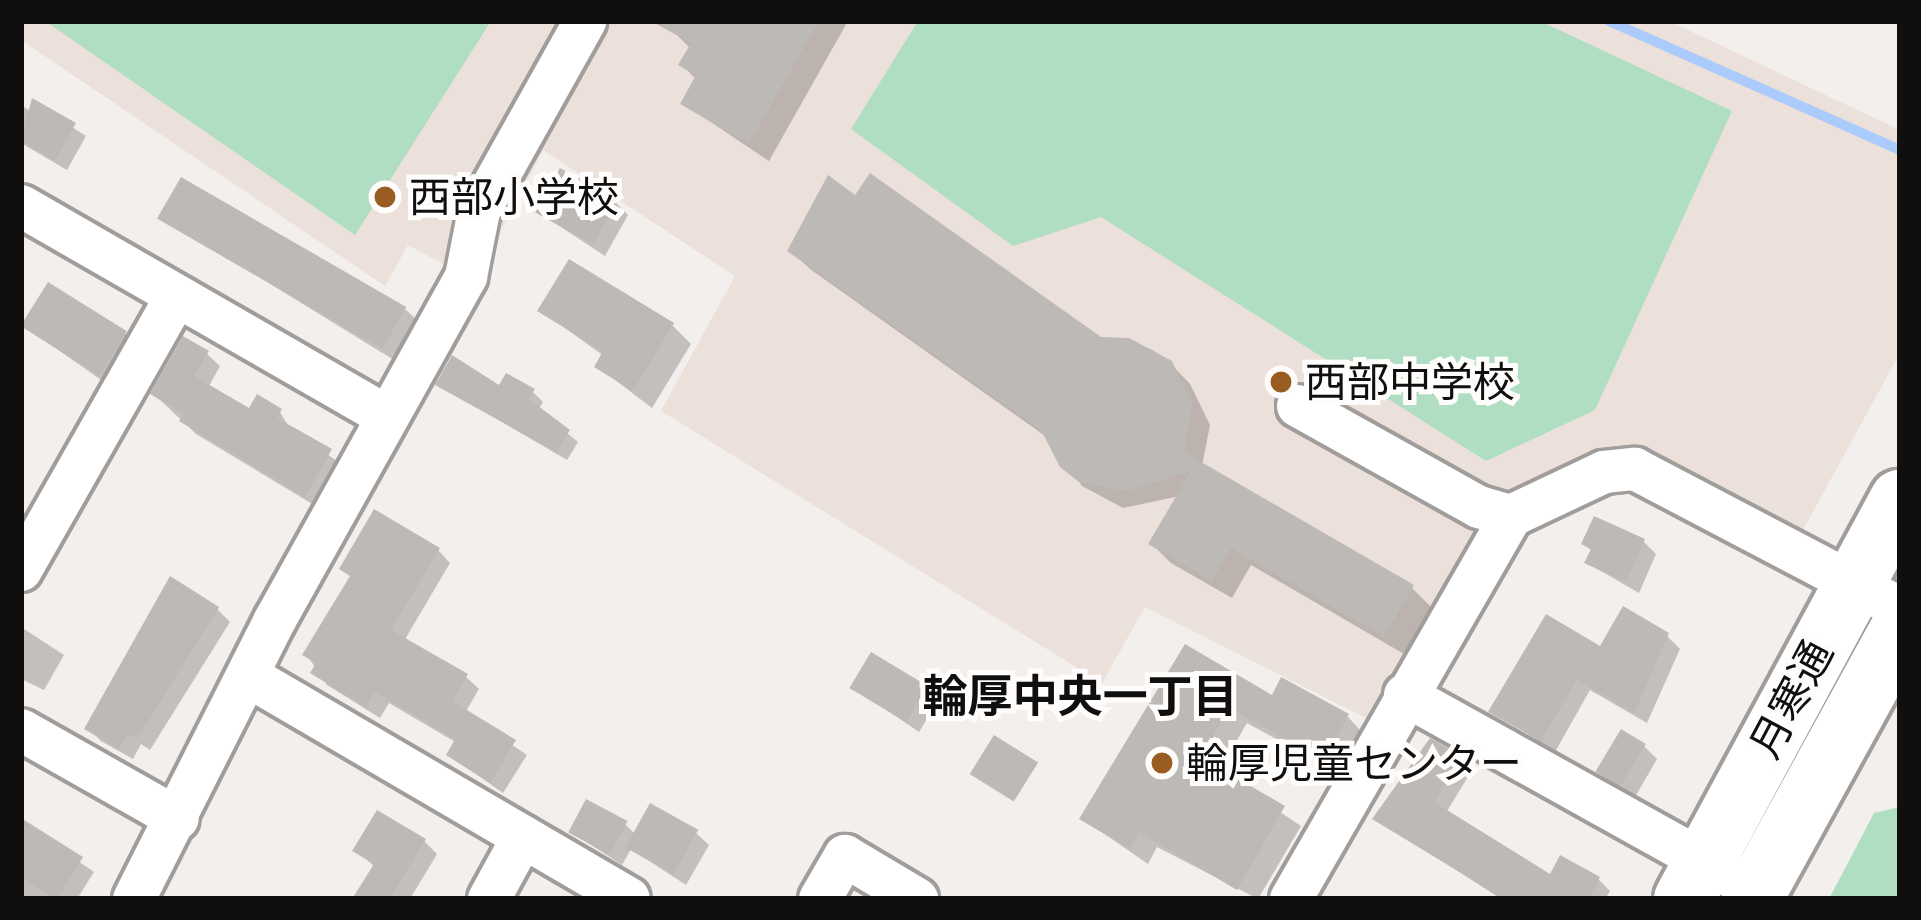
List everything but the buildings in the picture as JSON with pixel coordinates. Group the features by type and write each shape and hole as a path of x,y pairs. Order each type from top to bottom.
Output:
{"highway":[{"name":"月寒通","path":"1694,880 1877,596 1900,500"},
{"name":"月寒通","path":"1755,894 1900,630"}],"street":[{"path":"134,899 248,676 466,277 479,211 585,21"},
{"path":"21,206 388,417"},
{"path":"21,570 176,297"},
{"path":"1298,406 1479,507 1511,515"},
{"path":"1291,899 1511,515 1604,472 1635,469 1877,596"},
{"path":"248,676 629,899"},
{"path":"1405,695 1694,880 1755,894"},
{"path":"21,730 178,820"},
{"path":"489,899 523,836"},
{"path":"820,899 844,856 917,899"}],"shaded area":[{"name":"西部中学校","path":"21,21 1669,21 1900,130 1900,353 1780,572 1619,489 1511,528 1398,734 1145,607 1102,683 661,411 735,276 543,150 474,281 408,245 385,286 21,40"}],"green space":[{"path":"45,21 491,21 355,235"},
{"path":"918,21 1540,21 1732,111 1595,410 1486,461 1101,217 1013,246 851,129"},
{"path":"1900,807 1900,899 1829,899 1874,813"}],"waterway":[{"path":"1609,21 1900,150"}],"place":[{"name":"西部小学校","path":"385,197"},
{"name":"西部中学校","path":"1281,382"},
{"name":"輪厚児童センター","path":"1162,763"}],"district":[{"name":"輪厚中央一丁目","path":"1080,696"}]}
